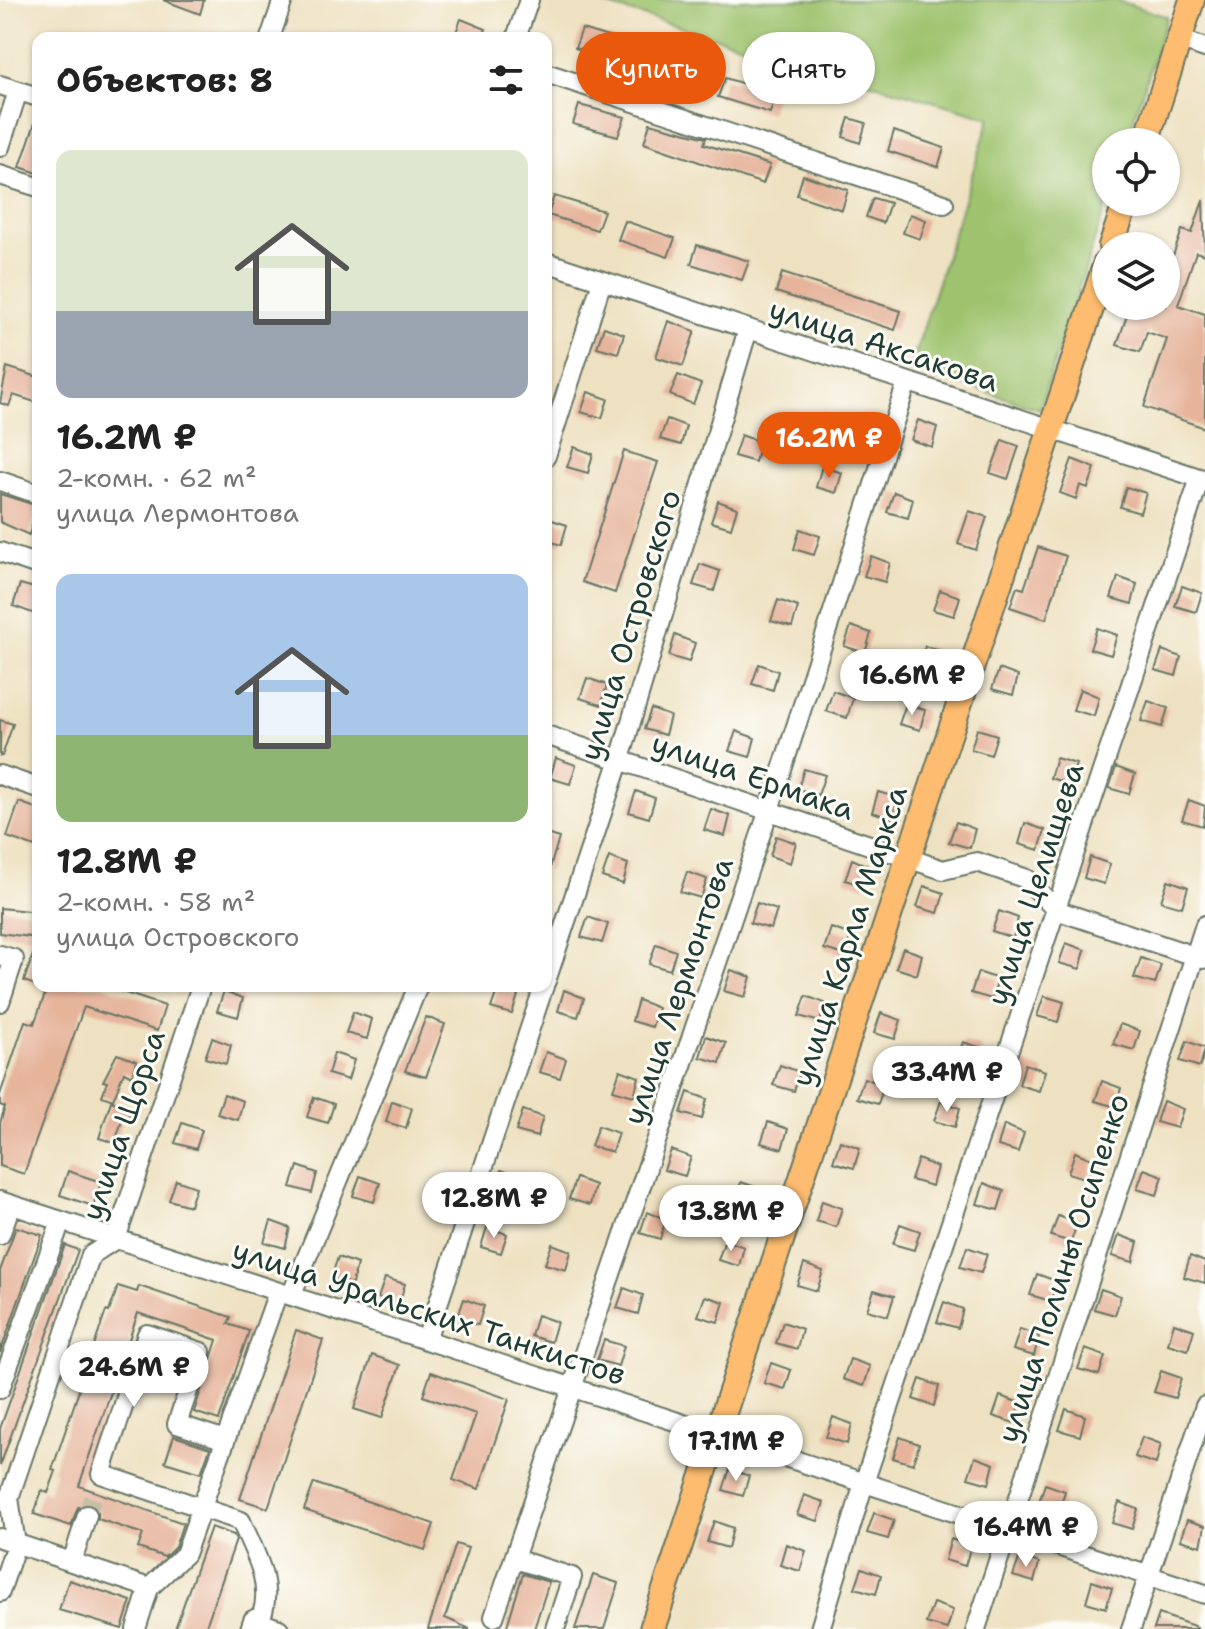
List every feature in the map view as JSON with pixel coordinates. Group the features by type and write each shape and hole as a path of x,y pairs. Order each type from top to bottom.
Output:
{"main road":[{"path":"1150,128 1191,0"},
{"name":"улица Карла Маркса","path":"652,1629 1092,305"}],"street":[{"path":"272,32 283,0"},
{"path":"518,32 529,0"},
{"path":"1179,39 1205,48"},
{"path":"552,75 944,204"},
{"path":"0,85 32,95"},
{"path":"0,147 18,91"},
{"path":"0,175 32,185"},
{"name":"улица Аксакова","path":"552,264 1202,479"},
{"path":"552,437 602,281"},
{"name":"улица Островского","path":"552,962 620,759 748,329"},
{"name":"улица Лермонтова","path":"494,1617 769,810 907,382"},
{"name":"улица Целищева","path":"820,1628 864,1483 1202,479"},
{"path":"0,481 32,492"},
{"path":"0,552 32,563"},
{"name":"улица Ермака","path":"552,737 943,870 977,862 1027,879 1056,910 1200,958"},
{"path":"0,775 32,786"},
{"name":"улица Полины Осипенко","path":"976,1629 1200,958 1205,925"},
{"path":"0,955 14,959 0,1002"},
{"name":"улица Щорса","path":"0,1592 8,1541 9,1498 91,1255 116,1239 196,992"},
{"path":"136,1629 149,1588 185,1554 225,1440 284,1294 415,992"},
{"name":"улица Островского","path":"426,1340 542,992"},
{"path":"0,1235 5,1203"},
{"name":"улица Уральских Танкистов","path":"5,1203 1205,1594"},
{"path":"0,1389 61,1221"},
{"path":"225,1440 177,1424 201,1352 147,1334 98,1483 202,1507 241,1521 264,1576 268,1598 262,1615 251,1625"},
{"path":"1131,1629 1205,1406"},
{"path":"72,1562 87,1515"},
{"path":"8,1541 149,1588"},
{"path":"515,1559 572,1577 560,1628"},
{"path":"251,1625 279,1629"}],"green space":[{"path":"589,0 1116,0 1167,17 1131,128 1092,128 1092,216 1102,216 1097,232 1092,232 1092,248 1039,409 911,367 990,118 875,84 875,32 742,32 742,45 726,40 726,32 698,32"}],"building":[{"path":"163,0 204,0 200,14"},
{"path":"461,19 486,29 485,32 456,32"},
{"path":"726,78 742,83 742,104 773,104 770,113 726,99"},
{"path":"579,105 625,117 618,136 573,124"},
{"path":"849,118 866,123 860,143 843,137"},
{"path":"650,123 706,138 704,144 770,165 763,184 644,143"},
{"path":"894,131 944,148 938,167 888,151"},
{"path":"32,132 32,171 20,167"},
{"path":"803,175 848,190 842,210 797,195"},
{"path":"554,196 604,211 597,230 552,216"},
{"path":"873,198 890,203 883,223 866,217"},
{"path":"1203,200 1205,255 1196,252 1180,299 1180,236 1182,230 1192,233"},
{"path":"910,214 926,220 920,239 903,233"},
{"path":"625,221 675,238 668,257 618,240"},
{"path":"697,245 749,261 742,280 691,264"},
{"path":"782,273 901,311 895,330 776,292"},
{"path":"1180,306 1205,314 1205,428 1144,407 1167,339 1147,332 1140,352 1117,345 1125,320 1180,320"},
{"path":"668,321 695,331 683,366 656,357"},
{"path":"604,327 624,334 618,353 597,347"},
{"path":"7,367 32,375 32,401 13,395 9,406 0,403"},
{"path":"678,375 701,384 693,404 670,395"},
{"path":"588,392 608,399 602,418 581,412"},
{"path":"667,419 686,426 681,445 660,439"},
{"path":"918,420 937,427 932,447 911,440"},
{"path":"741,435 760,442 755,462 734,456"},
{"path":"1002,440 1019,446 1008,479 990,473"},
{"path":"574,447 593,454 588,473 567,467"},
{"path":"624,451 658,462 615,593 582,582"},
{"path":"1072,459 1095,468 1088,488 1080,485 1076,499 1060,493"},
{"path":"822,466 842,473 836,493 816,487"},
{"path":"1126,487 1146,493 1140,513 1120,507"},
{"path":"894,492 913,499 908,518 887,512"},
{"path":"0,494 32,504 29,535 0,522"},
{"path":"718,501 737,508 731,528 711,522"},
{"path":"969,511 987,517 976,550 958,544"},
{"path":"552,520 567,525 561,545 552,542"},
{"path":"800,529 820,536 814,555 794,549"},
{"path":"1038,547 1066,556 1046,619 1010,607 1017,587 1024,589"},
{"path":"871,556 890,563 885,582 864,576"},
{"path":"700,564 720,571 714,591 693,585"},
{"path":"1118,577 1137,584 1132,604 1111,598"},
{"path":"20,584 32,587 32,613 13,606"},
{"path":"1182,586 1202,593 1196,612 1175,606"},
{"path":"940,590 960,597 954,616 933,610"},
{"path":"778,600 798,607 792,627 771,621"},
{"path":"851,626 871,633 865,653 844,646"},
{"path":"1097,628 1117,635 1111,655 1090,649"},
{"path":"675,635 695,643 689,662 669,656"},
{"path":"925,646 945,653 939,673 918,667"},
{"path":"1162,650 1181,657 1176,676 1155,670"},
{"path":"759,664 778,671 773,690 752,684"},
{"path":"999,669 1018,676 1013,695 992,689"},
{"path":"587,678 607,685 601,705 580,698"},
{"path":"1080,689 1099,697 1094,716 1073,710"},
{"path":"833,691 853,698 847,718 826,711"},
{"path":"1148,701 1168,708 1162,727 1141,721"},
{"path":"906,704 925,710 920,730 899,724"},
{"path":"651,709 670,716 665,735 644,729"},
{"path":"0,720 13,724 2,756 0,756"},
{"path":"977,729 997,735 991,755 971,749"},
{"path":"736,731 755,738 750,757 729,751"},
{"path":"556,758 576,765 570,784 552,779"},
{"path":"1056,758 1076,764 1070,784 1050,778"},
{"path":"1116,767 1135,774 1129,794 1109,788"},
{"path":"804,769 825,775 818,795 798,789"},
{"path":"636,791 655,798 649,818 629,812"},
{"path":"878,792 899,798 892,818 872,812"},
{"path":"1189,800 1205,806 1203,826 1182,820"},
{"path":"19,802 32,807 32,846 7,837"},
{"path":"711,809 730,816 725,836 704,830"},
{"path":"956,822 975,829 970,848 949,842"},
{"path":"1025,823 1045,830 1039,850 1019,844"},
{"path":"552,836 559,838 552,861"},
{"path":"776,836 796,843 790,863 770,856"},
{"path":"609,857 628,864 623,884 602,877"},
{"path":"1090,857 1110,864 1104,884 1084,878"},
{"path":"852,859 871,867 865,886 845,880"},
{"path":"687,872 707,879 701,898 680,892"},
{"path":"1168,880 1188,887 1182,907 1161,901"},
{"path":"924,886 944,893 938,913 917,907"},
{"path":"757,903 777,910 771,929 750,923"},
{"path":"0,908 32,911 32,937 0,933"},
{"path":"999,911 1018,918 1013,938 992,931"},
{"path":"588,917 608,924 602,943 581,937"},
{"path":"831,928 851,935 845,955 824,949"},
{"path":"1066,943 1085,950 1080,969 1059,963"},
{"path":"656,944 676,951 670,970 649,964"},
{"path":"903,948 922,955 917,975 896,968"},
{"path":"32,958 32,984 24,981"},
{"path":"1141,958 1161,965 1155,984 1134,978"},
{"path":"731,970 751,977 745,997 724,991"},
{"path":"978,972 998,979 992,999 971,993"},
{"path":"564,990 584,998 578,1017 558,1011"},
{"path":"46,992 122,992 165,1006 157,1031 84,1007 24,1174 0,1166 0,1123 5,1107 0,1105 0,1095 25,1021 34,1024"},
{"path":"224,992 243,998 238,1017 217,1011"},
{"path":"497,992 518,995 512,1014 491,1008"},
{"path":"806,996 825,1003 820,1022 799,1016"},
{"path":"1044,996 1064,1002 1058,1022 1037,1016"},
{"path":"638,1000 658,1008 652,1027 632,1021"},
{"path":"353,1012 372,1019 367,1039 346,1033"},
{"path":"881,1013 901,1020 895,1039 874,1033"},
{"path":"426,1017 445,1024 426,1077 405,1071"},
{"path":"1120,1024 1140,1031 1134,1050 1113,1044"},
{"path":"706,1036 726,1043 720,1063 700,1057"},
{"path":"212,1038 231,1045 226,1064 205,1058"},
{"path":"1187,1041 1205,1048 1200,1067 1180,1061"},
{"path":"963,1042 982,1048 977,1068 956,1062"},
{"path":"546,1052 566,1059 560,1078 539,1072"},
{"path":"334,1053 354,1060 348,1080 328,1074"},
{"path":"117,1054 137,1061 132,1076 124,1072 113,1100 102,1096 107,1082 103,1081"},
{"path":"1025,1064 1045,1071 1039,1091 1019,1085"},
{"path":"780,1065 800,1072 794,1091 773,1085"},
{"path":"620,1070 639,1077 634,1096 613,1090"},
{"path":"864,1078 884,1085 878,1104 857,1098"},
{"path":"1102,1081 1121,1088 1116,1107 1095,1101"},
{"path":"688,1092 707,1099 702,1119 681,1113"},
{"path":"224,1094 243,1101 238,1120 217,1114"},
{"path":"314,1097 334,1104 328,1123 307,1117"},
{"path":"111,1101 131,1108 128,1118 123,1117 115,1143 99,1138"},
{"path":"392,1101 412,1108 406,1128 386,1122"},
{"path":"941,1101 960,1108 955,1127 934,1121"},
{"path":"1163,1101 1183,1109 1177,1128 1156,1122"},
{"path":"523,1110 543,1117 537,1137 516,1131"},
{"path":"768,1122 788,1129 782,1149 761,1143"},
{"path":"182,1123 202,1130 196,1149 175,1143"},
{"path":"1004,1125 1024,1133 1018,1152 998,1146"},
{"path":"598,1126 618,1133 612,1152 591,1146"},
{"path":"840,1141 860,1148 854,1168 833,1162"},
{"path":"671,1150 691,1157 685,1176 664,1170"},
{"path":"1075,1152 1094,1160 1088,1179 1068,1173"},
{"path":"918,1159 937,1167 932,1186 911,1180"},
{"path":"298,1166 317,1173 312,1193 291,1187"},
{"path":"1144,1169 1163,1176 1157,1195 1137,1189"},
{"path":"501,1170 521,1177 515,1196 494,1190"},
{"path":"68,1171 101,1182 93,1206 60,1195"},
{"path":"360,1176 380,1183 374,1202 353,1196"},
{"path":"576,1178 595,1185 590,1205 569,1199"},
{"path":"176,1180 196,1187 190,1206 169,1200"},
{"path":"741,1182 761,1189 755,1209 735,1203"},
{"path":"984,1183 1004,1191 998,1210 977,1204"},
{"path":"822,1201 842,1208 836,1227 816,1221"},
{"path":"647,1212 666,1219 660,1239 640,1233"},
{"path":"1058,1216 1077,1223 1071,1242 1051,1236"},
{"path":"271,1221 290,1228 285,1248 264,1242"},
{"path":"900,1224 920,1231 914,1250 893,1244"},
{"path":"16,1227 42,1235 0,1353 0,1271"},
{"path":"487,1227 507,1234 501,1253 481,1247"},
{"path":"1119,1235 1138,1242 1133,1262 1112,1256"},
{"path":"725,1240 744,1247 739,1266 718,1260"},
{"path":"552,1244 571,1251 566,1270 545,1264"},
{"path":"65,1245 78,1250 0,1466 0,1429"},
{"path":"967,1247 987,1254 981,1273 960,1267"},
{"path":"1190,1256 1205,1262 1205,1283 1184,1277"},
{"path":"338,1257 357,1264 352,1284 331,1278"},
{"path":"804,1264 823,1271 817,1291 797,1285"},
{"path":"1037,1274 1056,1281 1051,1301 1030,1295"},
{"path":"385,1278 405,1284 399,1304 378,1298"},
{"path":"118,1286 137,1292 139,1286 231,1317 228,1324 249,1331 219,1420 194,1412 217,1340 138,1313 79,1486 183,1523 175,1547 165,1557 138,1548 143,1534 98,1519 98,1512 91,1504 78,1507 71,1526 34,1514 42,1490 48,1493 56,1471 52,1470 106,1311 109,1312"},
{"path":"624,1288 643,1295 638,1314 617,1308"},
{"path":"1101,1289 1121,1296 1115,1315 1094,1309"},
{"path":"874,1290 894,1296 888,1316 867,1310"},
{"path":"705,1296 724,1302 718,1322 698,1316"},
{"path":"464,1299 484,1306 478,1325 457,1319"},
{"path":"944,1302 963,1309 958,1328 937,1322"},
{"path":"537,1315 557,1322 551,1342 531,1336"},
{"path":"783,1322 802,1329 797,1349 776,1343"},
{"path":"1174,1323 1194,1330 1188,1350 1168,1344"},
{"path":"1020,1329 1039,1336 1034,1356 1013,1350"},
{"path":"296,1330 323,1340 268,1508 240,1499"},
{"path":"604,1340 624,1346 618,1366 597,1360"},
{"path":"1085,1349 1105,1356 1099,1375 1078,1369"},
{"path":"372,1355 400,1365 382,1418 354,1409"},
{"path":"850,1359 870,1366 864,1386 843,1379"},
{"path":"771,1363 791,1370 785,1389 764,1383"},
{"path":"1161,1371 1181,1378 1175,1398 1154,1392"},
{"path":"431,1372 509,1399 479,1489 453,1480 476,1414 423,1396"},
{"path":"920,1379 939,1386 934,1406 913,1399"},
{"path":"1000,1396 1020,1403 1014,1423 993,1416"},
{"path":"1066,1409 1085,1416 1080,1436 1059,1430"},
{"path":"833,1417 852,1424 847,1444 826,1437"},
{"path":"174,1436 210,1448 201,1473 165,1462"},
{"path":"900,1437 919,1444 913,1464 893,1458"},
{"path":"1142,1437 1161,1444 1156,1464 1135,1457"},
{"path":"975,1457 994,1464 989,1484 968,1478"},
{"path":"730,1469 749,1476 743,1496 723,1490"},
{"path":"314,1483 434,1524 425,1550 304,1510"},
{"path":"1045,1484 1065,1491 1059,1511 1038,1505"},
{"path":"804,1495 824,1502 818,1521 797,1515"},
{"path":"1119,1502 1138,1509 1132,1529 1112,1523"},
{"path":"874,1513 894,1520 888,1539 867,1533"},
{"path":"1187,1520 1205,1526 1201,1546 1180,1540"},
{"path":"714,1521 733,1528 728,1548 707,1542"},
{"path":"211,1527 234,1535 236,1540 205,1629 175,1629"},
{"path":"951,1539 971,1546 965,1566 945,1560"},
{"path":"456,1544 468,1548 445,1618 470,1629 428,1629"},
{"path":"786,1544 806,1551 800,1571 780,1565"},
{"path":"1020,1556 1039,1563 1034,1582 1013,1576"},
{"path":"862,1568 881,1575 876,1594 855,1588"},
{"path":"523,1574 549,1582 534,1629 506,1629"},
{"path":"593,1575 618,1583 604,1629 575,1629"},
{"path":"69,1580 131,1601 122,1629 59,1610"},
{"path":"1092,1581 1112,1588 1106,1608 1086,1602"},
{"path":"933,1603 953,1610 947,1629 926,1623"},
{"path":"1159,1614 1197,1627 1197,1629 1154,1629"}],"tunnel":[{"path":"87,1515 95,1491"}]}
